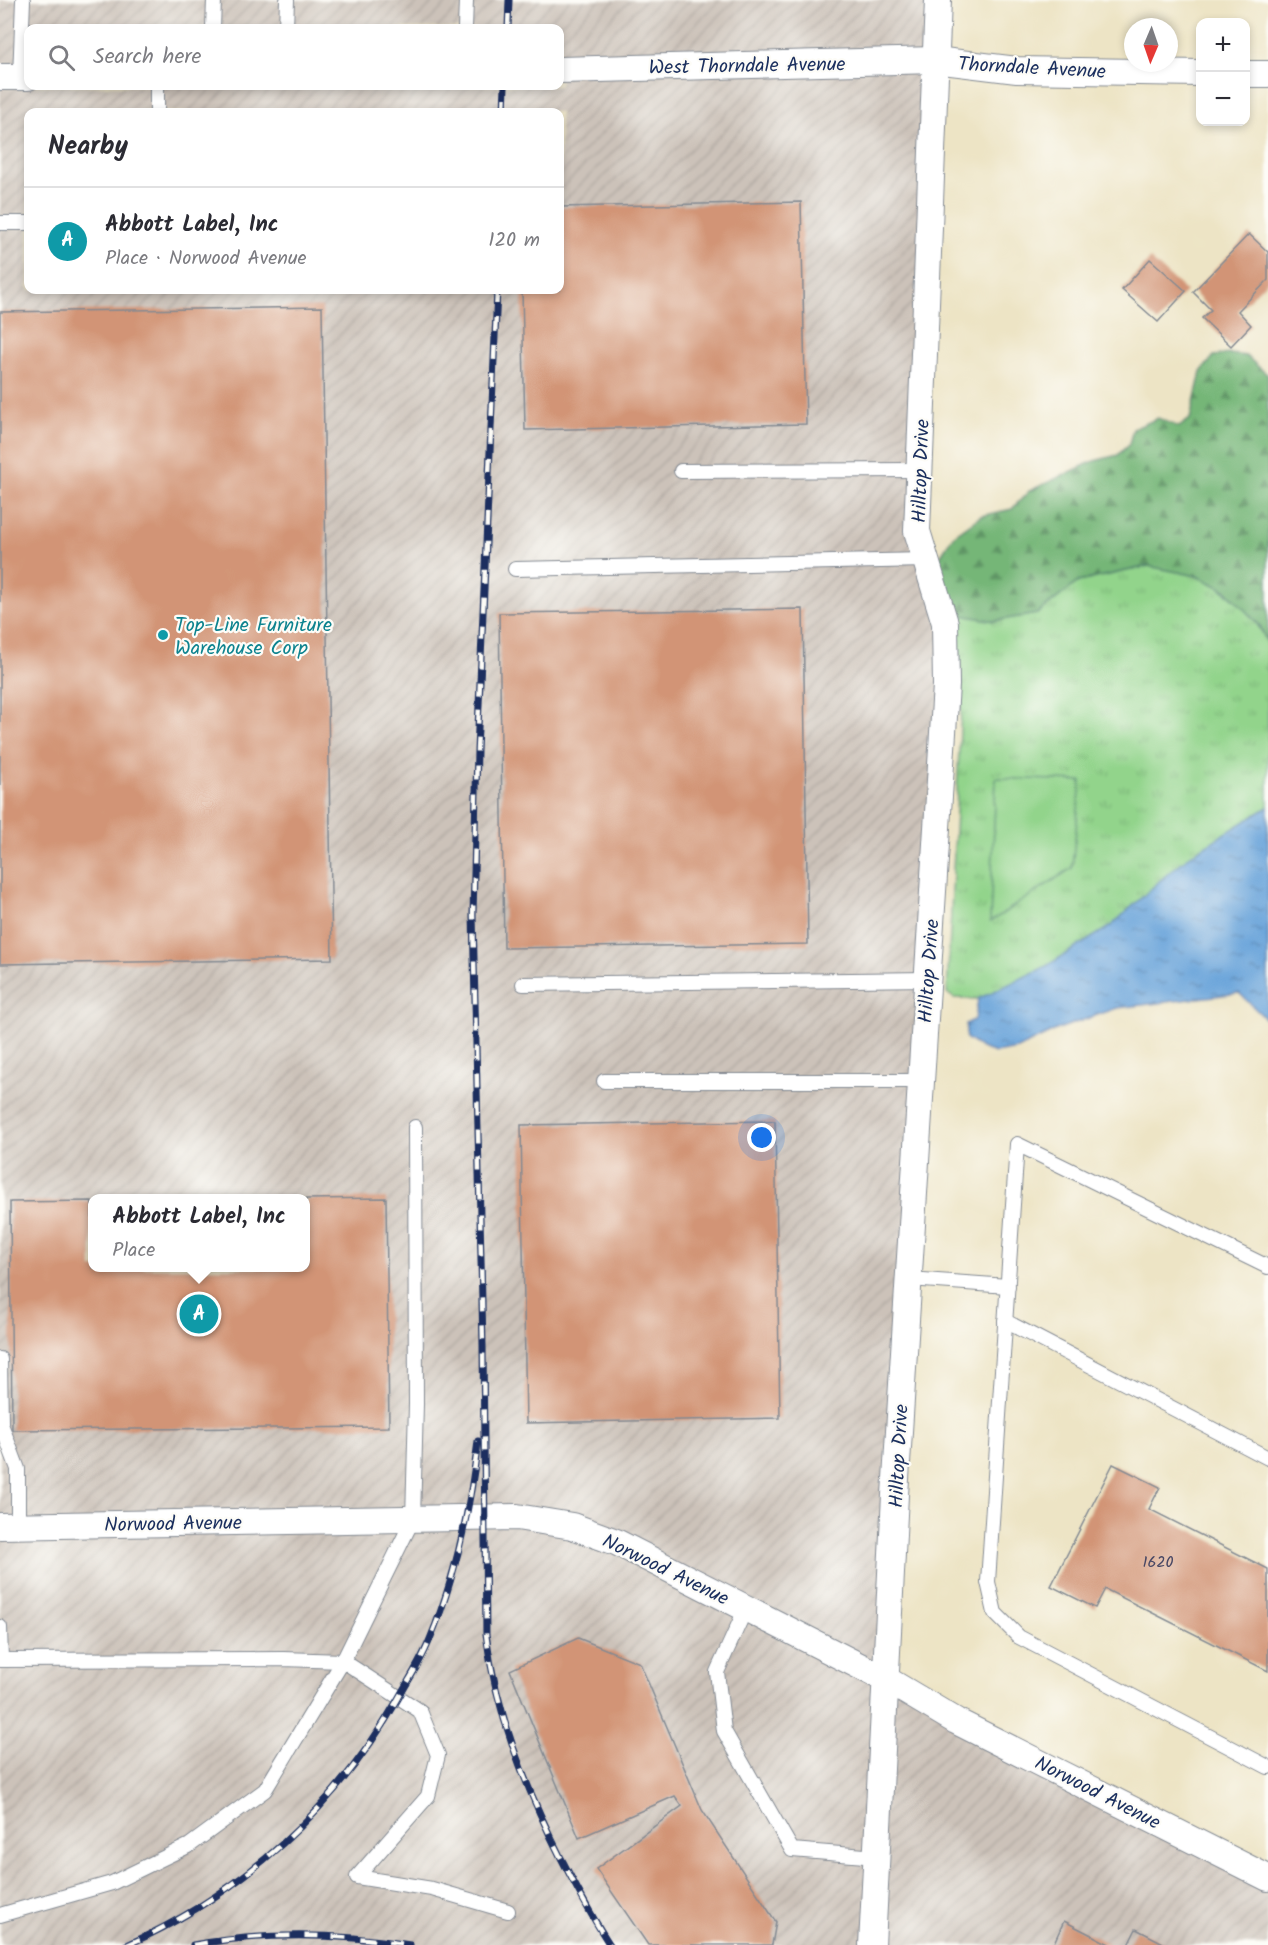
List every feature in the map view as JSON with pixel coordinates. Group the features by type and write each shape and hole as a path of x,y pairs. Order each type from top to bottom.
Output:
{"street":[{"name":"Hilltop Drive","path":"872,1945 895,1495 946,685 945,623 917,531 938,0"},
{"name":"West Thorndale Avenue","path":"564,70 935,60"},
{"name":"Thorndale Avenue","path":"935,60 1017,70 1196,73"},
{"path":"1250,74 1268,74"},
{"name":"Norwood Avenue","path":"9,1526 517,1517 572,1526 616,1542 887,1680 956,1721 1268,1878"}],"lane":[{"path":"16,77 23,0"},
{"path":"213,0 213,24"},
{"path":"286,0 286,24"},
{"path":"465,24 466,0"},
{"path":"157,90 157,108"},
{"path":"0,224 24,223"},
{"path":"681,471 920,470"},
{"path":"515,569 926,560"},
{"path":"523,984 928,980"},
{"path":"604,1081 921,1081"},
{"path":"0,1915 112,1883 190,1845 265,1790 343,1661 413,1519 416,1404 415,1127"},
{"path":"1268,1267 1017,1144 988,1582 995,1613 1019,1637 1268,1767"},
{"path":"909,1279 1008,1286"},
{"path":"1005,1321 1268,1458"},
{"path":"0,1359 1,1424 18,1469 9,1526"},
{"path":"746,1608 717,1672 724,1731 792,1850 877,1857"},
{"path":"0,1627 1,1660 283,1659 343,1661 420,1711 438,1755 428,1796 357,1878 432,1889 508,1911"}],"shaded area":[{"path":"0,0 949,0 920,470 945,623 887,1680 1268,1874 1268,1945 0,1945"}],"green space":[{"path":"1230,354 1246,356 1268,375 1268,644 1260,626 1226,590 1197,576 1148,566 1078,582 1037,614 994,621 962,615 949,605 939,558 953,536 981,516 1012,509 1029,491 1094,461 1118,455 1129,444 1133,429 1158,418 1179,427 1190,419 1201,372 1214,356"},
{"path":"1148,566 1187,573 1210,582 1240,604 1263,633 1268,644 1268,807 1192,854 1111,926 1045,967 978,999 954,998 947,993 962,690 958,634 949,605 993,621 1037,614 1078,582"},
{"path":"996,778 1081,781 1072,868 990,922"}],"water":[{"path":"1268,807 1268,1021 1239,993 1117,1008 1058,1029 1017,1049 995,1053 981,1048 966,1038 966,1024 975,1019 978,999 1045,967 1111,926 1192,854"}],"building":[{"path":"801,202 806,424 525,430 522,294 564,294 564,207"},
{"path":"1249,234 1268,252 1268,280 1238,311 1251,325 1231,346 1202,318 1211,310 1193,292"},
{"path":"1150,259 1186,291 1158,322 1122,290"},
{"name":"Top-Line Furniture Warehouse Corp","path":"322,307 332,959 0,964 0,312"},
{"path":"803,609 808,944 504,948 499,613"},
{"path":"775,1121 780,1418 526,1423 521,1125"},
{"path":"386,1198 389,1427 12,1430 10,1202 88,1201 88,1272 310,1272 310,1199"},
{"path":"1113,1464 1160,1487 1149,1509 1268,1569 1268,1671 1105,1589 1095,1608 1051,1586"},
{"path":"578,1638 640,1663 702,1810 776,1922 772,1945 648,1945 596,1869 682,1806 675,1796 579,1838 510,1670"},
{"path":"1064,1921 1111,1945 1053,1945"},
{"path":"1136,1929 1167,1945 1128,1945"}],"railway":[{"path":"508,24 509,0"},
{"path":"504,108 505,90"},
{"path":"497,294 477,751 473,915 483,1345 486,1634 497,1692 524,1776 561,1858 610,1945"},
{"path":"127,1945 209,1900 282,1844 346,1776 373,1739 427,1647 439,1615 461,1542 478,1441"},
{"path":"193,1945 274,1936 328,1936 410,1945"}],"place":[{"name":"Top-Line Furniture Warehouse Corp","path":"163,635"},
{"name":"Abbott Label, Inc","path":"199,1314"}]}
